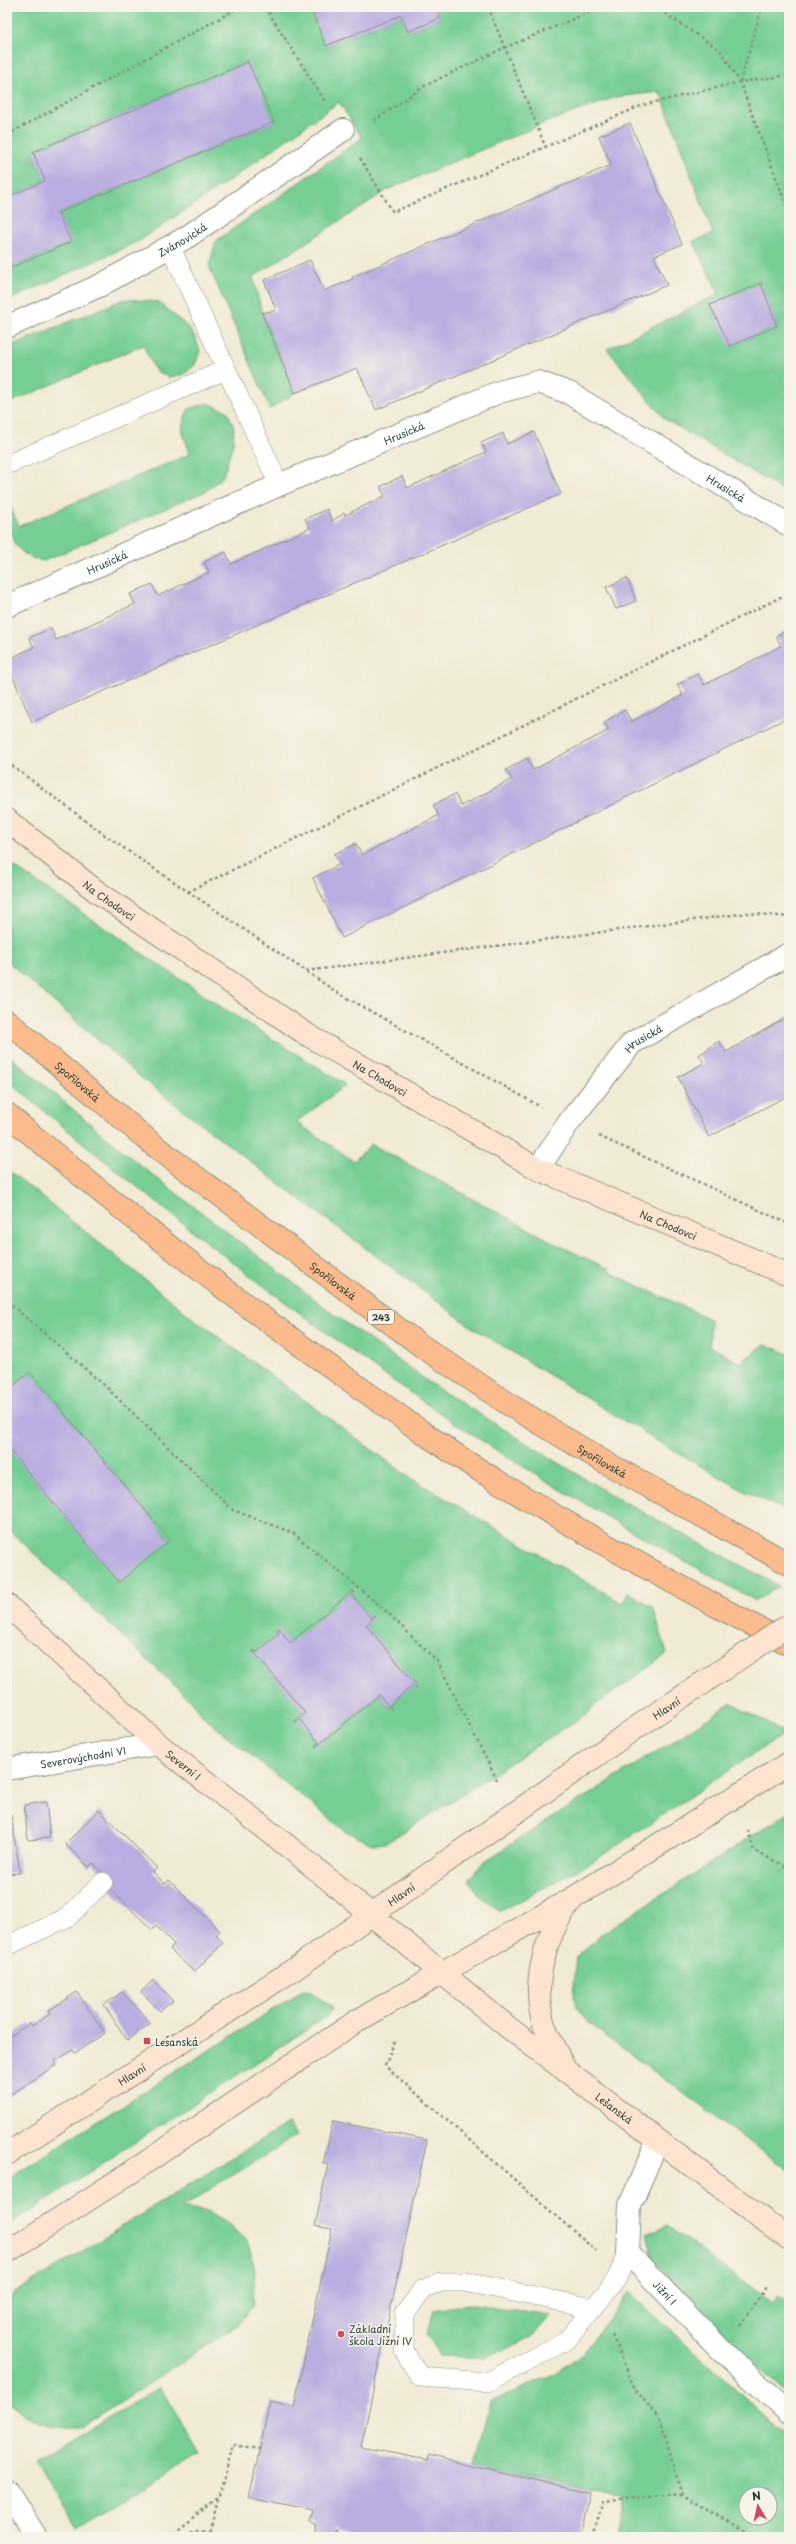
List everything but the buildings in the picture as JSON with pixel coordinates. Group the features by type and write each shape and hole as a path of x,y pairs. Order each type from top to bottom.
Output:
{"highway":[{"name":"Spořilovská","path":"7,1021 156,1147 420,1346 601,1460 789,1564"},
{"path":"7,1114 76,1172 201,1271 286,1336 414,1426 501,1483 691,1593 789,1644"}],"street":[{"name":"Zvánovická","path":"7,327 101,285 187,237 343,130"},
{"name":"Hrusická","path":"7,606 279,485 499,392 538,382 576,397 789,525"},
{"name":"Na Chodovci","path":"7,820 96,891 306,1034 538,1169 789,1275"},
{"name":"Hrusická","path":"538,1169 569,1122 632,1043 789,954"},
{"name":"Severní I","path":"7,1605 158,1744 300,1856 442,1973"},
{"name":"Hlavní","path":"7,2154 296,1968 369,1914 630,1731 789,1625"},
{"name":"Severovýchodní VI","path":"7,1769 158,1744"},
{"path":"7,2252 133,2172 357,2021 573,1898 748,1791 789,1763"},
{"path":"565,2070 544,2025 540,1998 540,1976 549,1938 557,1919 573,1898"},
{"name":"Lešanská","path":"442,1973 565,2070 789,2239"},
{"path":"624,2263 630,2205 658,2140"},
{"name":"Jižní I","path":"624,2263 789,2413"},
{"path":"7,2492 36,2537"}],"lane":[{"path":"170,246 225,370 279,485"},
{"path":"11,463 225,370"},
{"path":"7,1946 68,1917 103,1882"},
{"path":"596,2304 465,2282 441,2282 422,2290 405,2314 404,2351 420,2377 488,2382 567,2340 596,2304 624,2263"}],"path":[{"path":"7,135 240,7"},
{"path":"488,7 546,148"},
{"path":"368,126 424,86 504,48 602,7"},
{"path":"655,7 720,50 740,82 788,203 789,212"},
{"path":"740,82 762,7"},
{"path":"394,212 546,148 643,105 740,82 789,75"},
{"path":"188,892 789,594"},
{"path":"7,762 106,836 335,991 569,1122 789,1224"},
{"path":"306,972 747,913 789,917"},
{"path":"7,1300 105,1386 232,1510 293,1533 385,1610 437,1661 497,1780"},
{"path":"748,1830 754,1851 789,1868"},
{"path":"395,2041 385,2066 624,2263"},
{"path":"749,2312 766,2287"},
{"path":"596,2304 635,2389 661,2421 682,2494"},
{"path":"208,2537 233,2445 260,2449"},
{"path":"593,2537 604,2500 682,2494 755,2537"},
{"path":"168,2537 219,2497"},
{"path":"179,2537 198,2530 209,2531 220,2537"}],"green space":[{"path":"7,7 323,7 324,9 313,15 327,46 401,15 409,32 440,18 436,7 789,7 789,494 665,419 607,349 719,294 693,241 713,234 660,92 616,97 545,123 389,189 253,277 262,313 295,393 270,409 209,266 216,241 362,138 339,102 230,180 139,241 7,301 7,269 71,242 58,213 274,122 247,62 33,152 45,181 7,197","holes":["761,283 777,326 730,346 710,305"]},
{"path":"125,299 159,302 189,328 196,339 200,351 195,365 183,375 168,377 155,370 143,345 7,404 7,347"},
{"path":"207,403 227,411 234,427 233,444 223,477 206,491 44,561 32,558 23,553 17,547 9,530 7,499 19,526 190,454 182,427 185,416 189,409"},
{"path":"7,862 220,1006 343,1083 345,1086 296,1122 354,1161 371,1144 560,1246 609,1269 611,1273 710,1319 710,1346 740,1363 765,1344 789,1354 789,1512 744,1491 645,1434 639,1427 629,1424 470,1326 286,1189 139,1076 7,961"},
{"path":"7,1054 136,1162 335,1315 437,1388 613,1496 779,1586 756,1601 547,1481 465,1430 425,1403 265,1287 160,1205 7,1080"},
{"path":"7,1169 189,1315 409,1477 622,1603 628,1592 653,1607 667,1654 590,1709 591,1711 386,1843 372,1844 345,1831 206,1719 189,1699 7,1528 7,1447 170,1540 30,1372 12,1387 7,1380","holes":["353,1590 355,1592 351,1595 371,1618 375,1617 366,1625 417,1687 416,1689 413,1685 390,1705 391,1709 379,1695 316,1747 319,1743 300,1720 295,1721 305,1713 253,1650 257,1652 279,1633 277,1630 279,1629 290,1643"]},
{"path":"732,1703 785,1733 592,1862 501,1911 481,1898 469,1880 485,1861"},
{"path":"789,1812 789,2171 588,2023 576,2006 573,1986 576,1957 600,1935"},
{"path":"308,1990 333,2008 326,2017 7,2226 7,2179 302,1991"},
{"path":"288,2123 297,2136 181,2207 208,2212 232,2226 248,2243 255,2269 253,2304 237,2326 80,2427 59,2426 42,2423 26,2415 9,2402 7,2399 7,2298"},
{"path":"667,2226 773,2303 778,2296 789,2303 789,2396 739,2350 654,2262 647,2233"},
{"path":"629,2292 789,2439 789,2537 616,2537 623,2494 591,2491 474,2467 490,2402 552,2375 582,2354"},
{"path":"468,2304 551,2316 532,2336 485,2358 441,2356 427,2335 433,2310"},
{"path":"160,2387 200,2455 77,2528 36,2460"}],"place":[{"name":"Lešanská","path":"147,2041"},
{"name":"Základní škola Jižní IV","path":"341,2334"}]}
